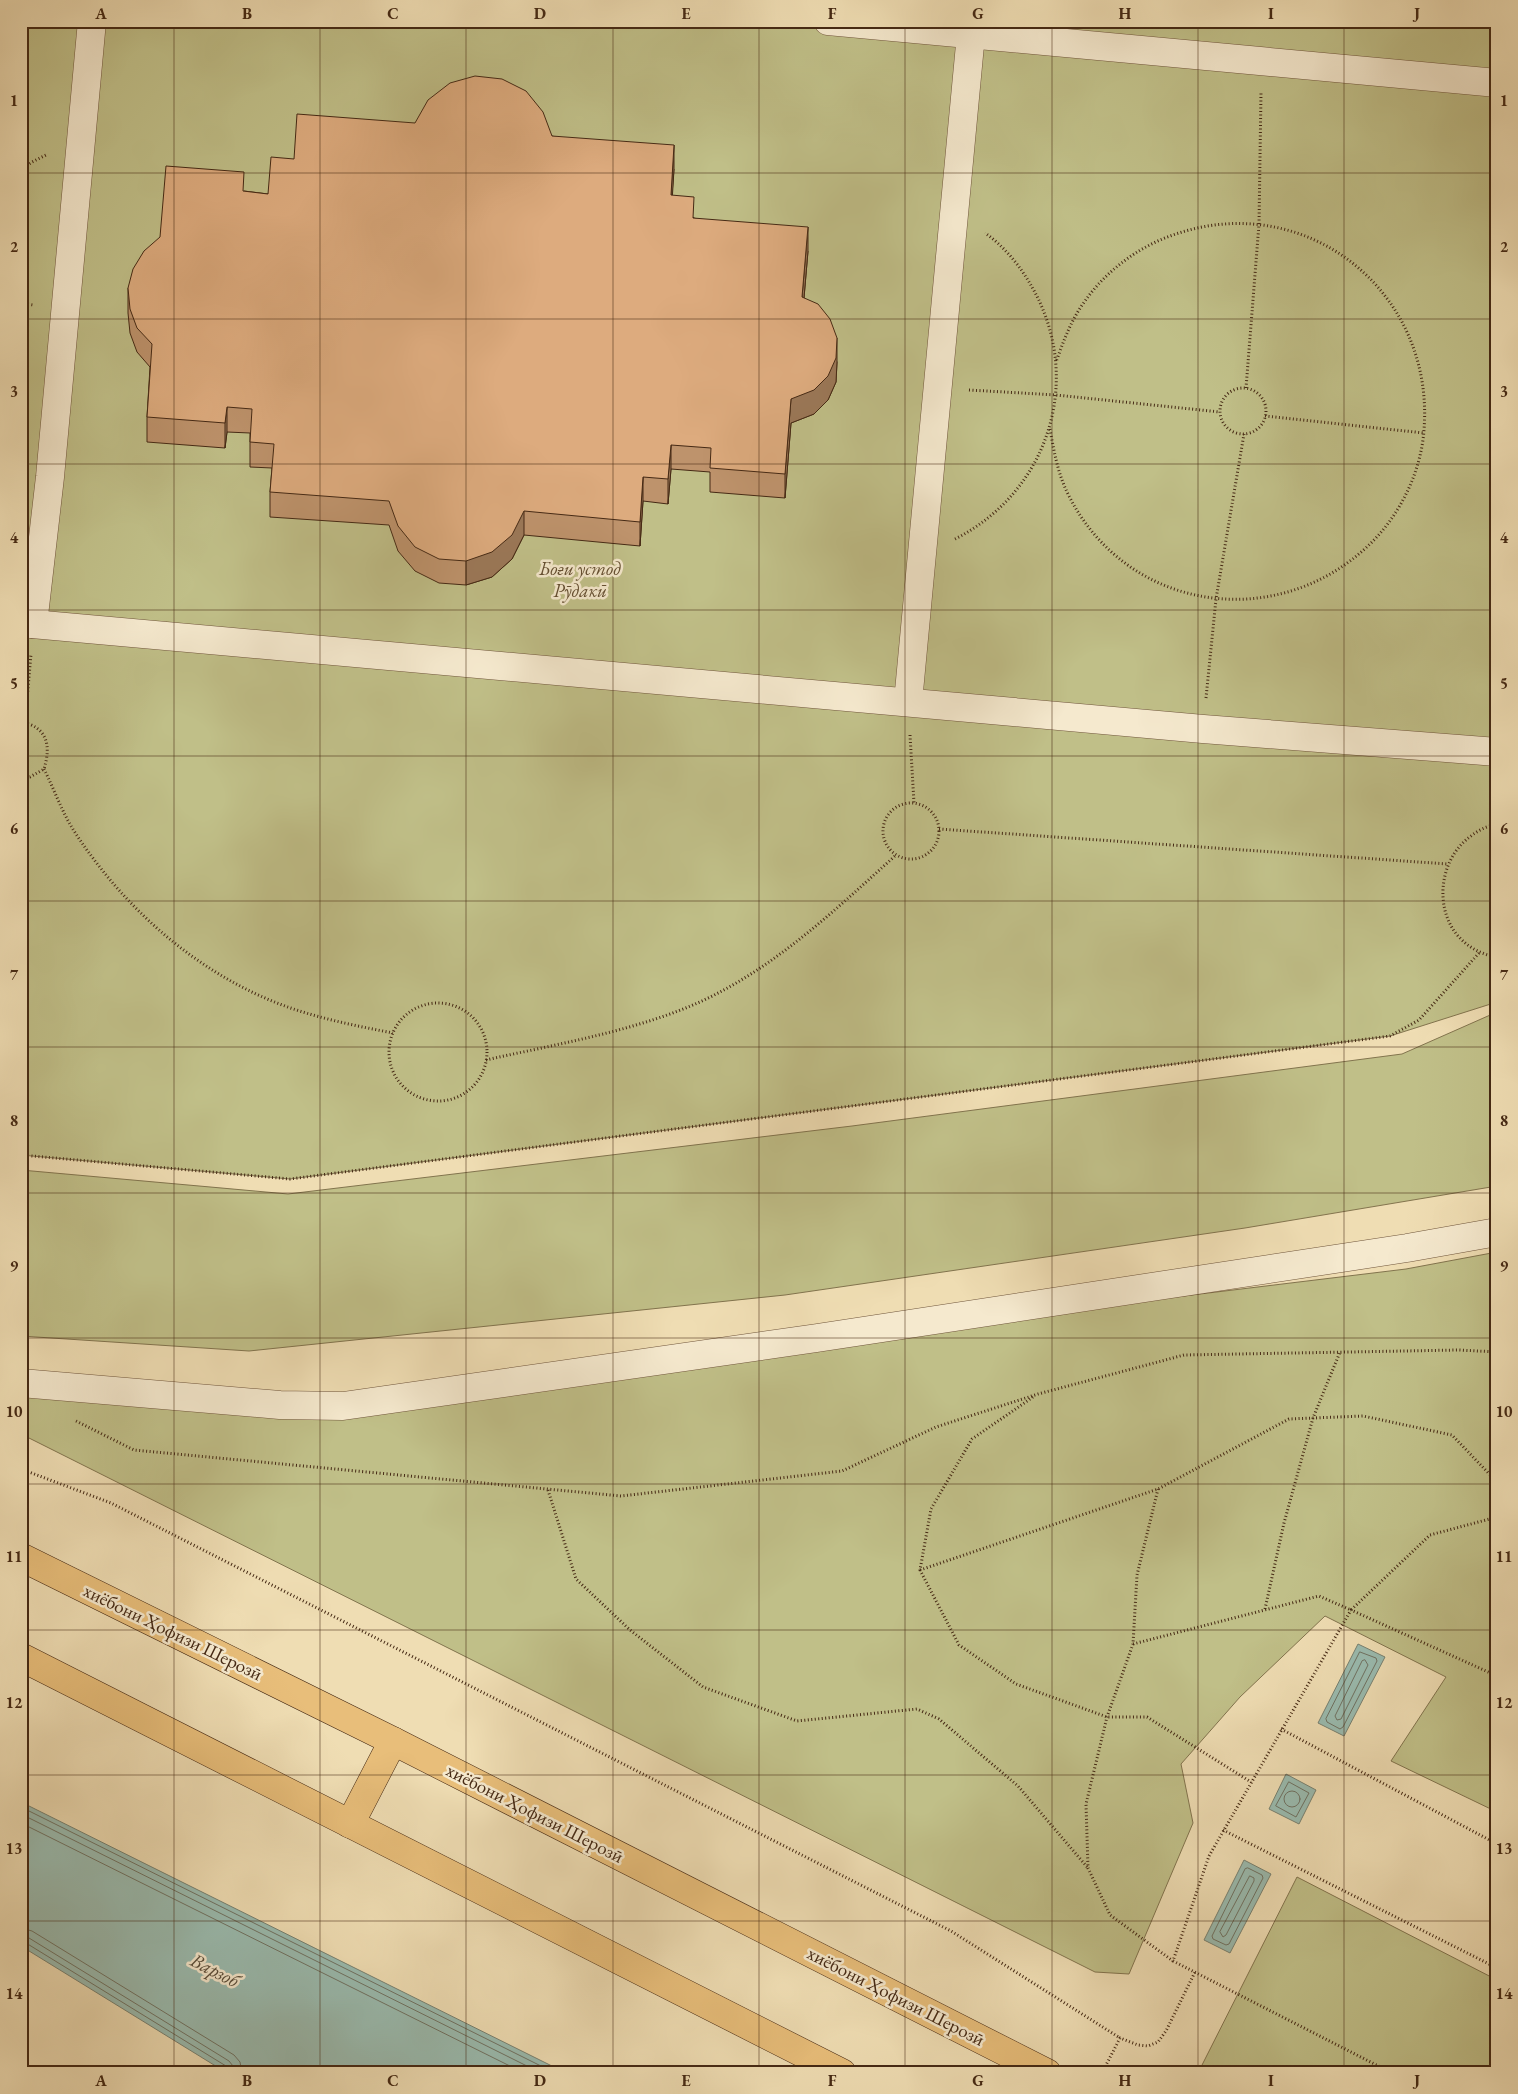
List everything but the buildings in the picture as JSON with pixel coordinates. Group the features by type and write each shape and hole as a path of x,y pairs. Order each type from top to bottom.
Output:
{"main road":[{"name":"хиёбони Ҳофизи Шерозӣ","path":"21,1557 393,1741 1047,2073"},
{"path":"21,1658 842,2073"},
{"path":"350,1824 393,1741"}],"lane":[{"path":"92,21 52,458 27,624 1203,729 1497,752"},
{"path":"828,21 1497,83"},
{"path":"908,702 972,34"},
{"path":"21,1383 280,1405 343,1406 797,1340 1407,1248 1497,1232"}],"path":[{"path":"1246,388 1259,224 1262,61"},
{"path":"922,556 959,537 989,518 1015,493 1036,463 1050,429 1056,395 1056,350 1044,308 1022,270 992,238 955,214"},
{"path":"1050,429 1056,462 1068,494 1085,522 1107,548 1134,569 1163,585 1216,599 1256,599 1284,594 1311,585 1336,572 1359,555 1379,535 1396,513 1419,461 1424,433 1425,403 1422,374 1401,318 1385,294 1365,272 1342,254 1316,240 1288,230 1259,224 1226,223 1193,228 1161,239 1132,255 1106,276 1085,301 1067,330 1056,362"},
{"path":"939,388 1056,395 1220,412"},
{"path":"1246,388 1255,392 1261,398 1265,407 1265,416 1258,429 1244,434 1235,433 1227,428 1220,412 1222,402 1228,394 1236,389 1246,388"},
{"path":"1265,416 1424,433"},
{"path":"1203,729 1216,599 1244,434"},
{"path":"27,624 23,723 41,731 47,741 48,751 44,769 73,829 106,876 159,931 213,971 272,1001 336,1022 393,1033"},
{"path":"908,702 914,803"},
{"path":"21,778 30,777 44,769"},
{"path":"914,803 924,805 931,811 937,819 939,829 938,839 933,849 926,855 916,859 905,859 888,847 883,827 894,809 904,804 914,803"},
{"path":"1497,825 1474,834 1459,846 1448,864 1442,889 1446,915 1459,937 1479,953 1497,958"},
{"path":"939,829 1448,864"},
{"path":"486,1060 646,1022 703,1001 792,947 896,854"},
{"path":"21,1155 290,1179 1390,1036 1419,1020 1479,953"},
{"path":"442,1003 462,1009 477,1022 486,1040 486,1060 479,1079 464,1094 445,1101 424,1100 406,1090 394,1073 389,1053 393,1033 404,1016 422,1006 442,1003"},
{"path":"72,1420 134,1450 621,1496 842,1471 936,1427 1038,1394 1184,1355 1459,1350 1497,1352"},
{"path":"1265,1609 1284,1523 1313,1418 1340,1352"},
{"path":"1038,1394 972,1439 931,1509 920,1570 959,1645 1016,1684 1107,1717 1147,1717 1251,1782"},
{"path":"920,1570 1158,1489 1289,1418 1363,1416 1452,1435 1497,1482"},
{"path":"21,1470 111,1502 951,1930 1120,2038 1138,2045 1148,2046 1158,2042 1166,2031 1195,1972"},
{"path":"1088,1868 1086,1804 1107,1717 1133,1644 1137,1575 1158,1489"},
{"path":"548,1490 576,1579 630,1630 703,1687 797,1721 917,1709 939,1718 1018,1786 1088,1868 1110,1914 1174,1961 1392,2073"},
{"path":"1174,1961 1208,1856 1351,1610 1430,1535 1497,1517"},
{"path":"1133,1644 1319,1596 1497,1676"},
{"path":"1281,1729 1497,1844"},
{"path":"1223,1830 1497,1968"},
{"path":"1102,2073 1120,2038"}],"green space":[{"name":"Боғи устод Рӯдакӣ","path":"21,21 1497,21 1497,1002 1390,1036 290,1179 21,1155"},
{"path":"1497,1012 1497,1186 1245,1228 785,1295 249,1351 21,1336 21,1170 288,1194 852,1126 1402,1054"},
{"path":"1497,1252 1497,1812 1391,1761 1446,1677 1325,1616 1240,1697 1181,1764 1193,1823 1129,1974 1095,1972 21,1434 21,1391 343,1417 1060,1311 1406,1269"},
{"path":"1297,1877 1497,1980 1497,2073 1198,2073"}],"water":[{"path":"1358,1644 1385,1657 1344,1736 1318,1723"},
{"path":"1286,1774 1316,1790 1299,1824 1269,1809"},
{"name":"Варзоб","path":"21,1802 566,2073 227,2073 21,1946"},
{"path":"1244,1860 1271,1874 1230,1953 1204,1940"}]}
